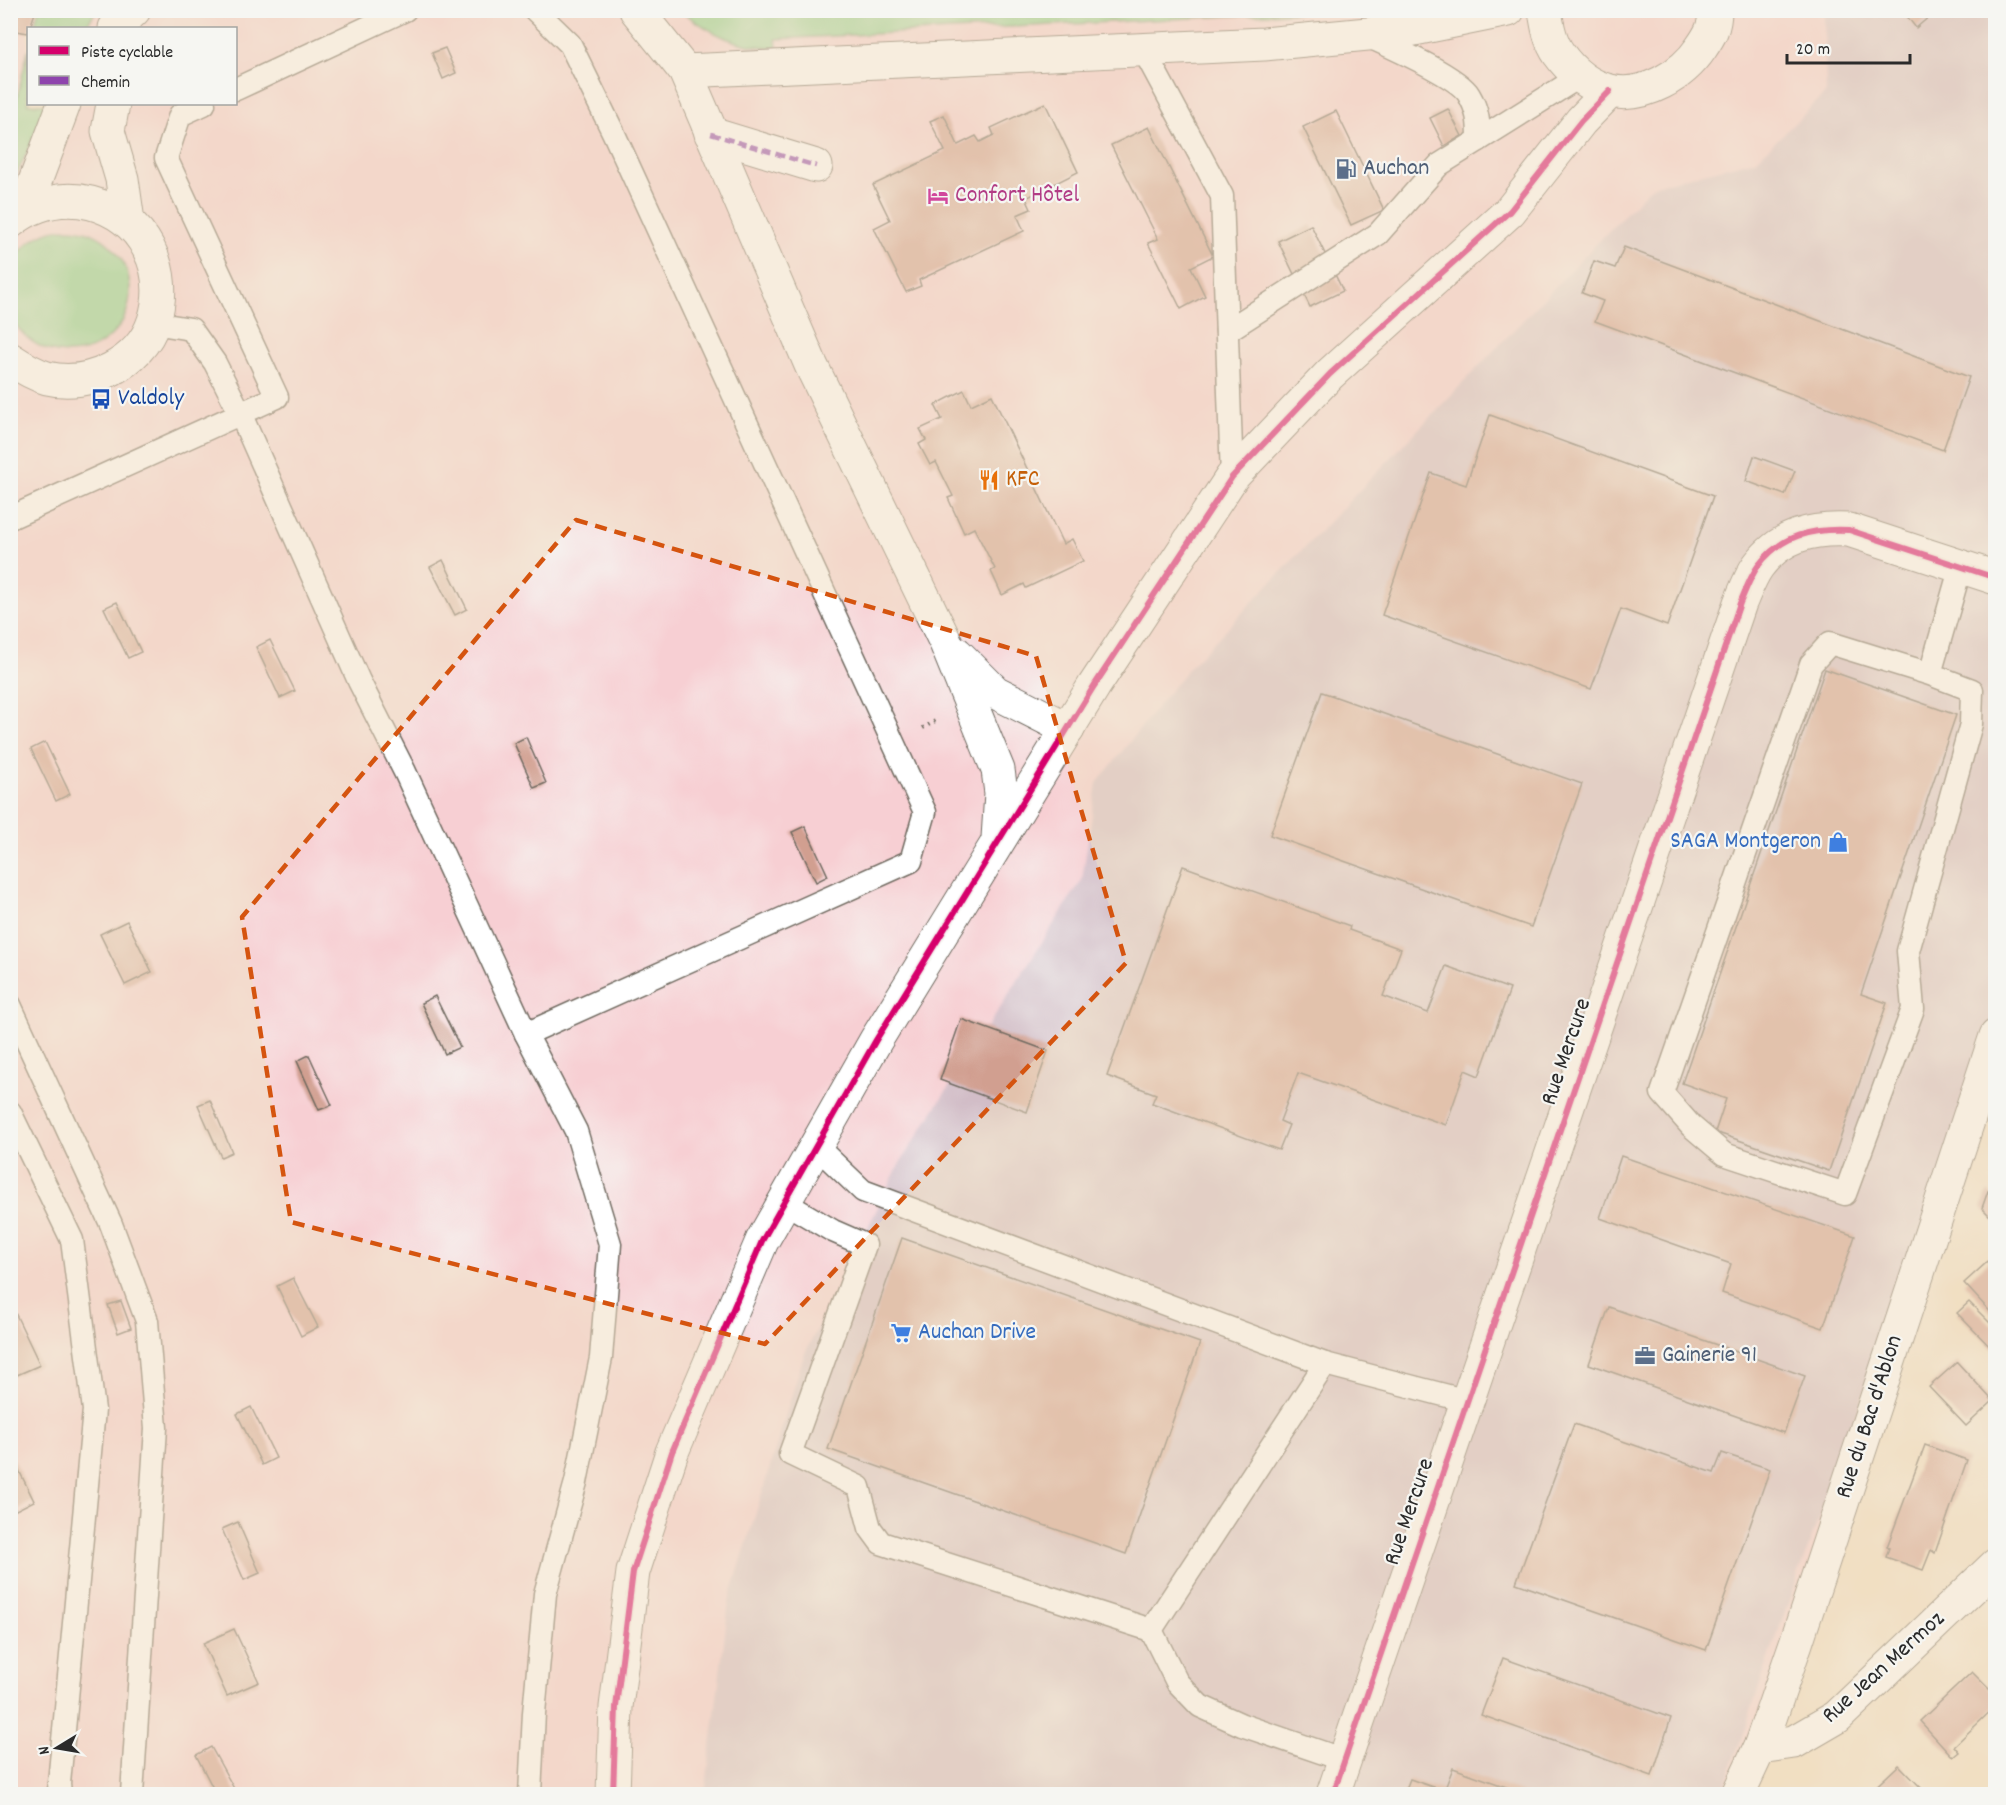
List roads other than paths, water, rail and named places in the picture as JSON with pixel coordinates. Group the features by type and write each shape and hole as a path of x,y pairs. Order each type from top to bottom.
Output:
{"street":[{"path":"116,27 134,10"},
{"path":"138,27 146,10"},
{"path":"636,10 685,71 811,365 946,643 998,770 1001,793 998,842"},
{"path":"685,71 1264,44 1409,30 1508,10"},
{"path":"1545,10 1548,28 1557,52 1579,77 1610,91 1630,92 1656,86 1693,61 1721,15"},
{"path":"612,1794 616,1707 633,1572 672,1452 762,1240 876,1040 1068,729 1232,477 1330,374 1510,211 1581,121 1610,91"},
{"path":"17,217 64,105"},
{"path":"112,105 108,131 122,179 128,221"},
{"path":"711,134 816,166"},
{"path":"10,359 26,370 46,378 68,381 89,378 116,367 139,348 153,323 159,296 157,268 146,242 128,221 104,207 77,200 50,201 17,217"},
{"name":"Rue Mercure","path":"1333,1794 1740,603 1758,566 1779,546 1804,532 1825,529 1849,530 1995,578"},
{"path":"946,643 995,692 1068,729"},
{"name":"Rue du Bac d'Ablon","path":"1741,1793 1760,1747 1995,1036"},
{"name":"Rue Jean Mermoz","path":"1760,1747 1794,1742 1837,1717 1995,1565"}],"lane":[{"path":"237,89 405,10"},
{"path":"526,1034 911,861 925,812 609,124 570,44 535,10"},
{"path":"1364,34 1424,63 1468,92 1479,115 1479,140"},
{"path":"1143,49 1222,196 1232,477"},
{"path":"1227,331 1378,234 1439,165 1579,77"},
{"path":"10,518 277,397 166,158 180,115 202,105"},
{"path":"153,323 191,329 215,363 240,413 359,681 405,772 526,1034 576,1131 610,1244 601,1358 576,1482 545,1594 534,1713 530,1794"},
{"path":"1930,674 1961,566"},
{"path":"1830,643 1930,674 1972,690 1971,724 1908,951 1913,1009 1845,1194 1724,1155 1691,1126 1662,1093 1811,664 1830,643"},
{"path":"10,1005 111,1224 147,1320 156,1428 132,1794"},
{"path":"10,1112 72,1240 94,1410 60,1794"},
{"path":"816,1146 863,1191 1325,1364 1467,1401"},
{"path":"784,1202 865,1245 790,1454 859,1487 870,1528 881,1543 1151,1630 1177,1682 1200,1706 1242,1725 1344,1760"},
{"path":"1151,1630 1325,1364"}],"place":[{"name":"Auchan","path":"1346,169"},
{"name":"Confort Hôtel","path":"938,196"},
{"name":"Valdoly","path":"101,399"},
{"name":"KFC","path":"989,480"},
{"name":"SAGA Montgeron","path":"1838,842"},
{"name":"Auchan Drive","path":"901,1333"},
{"name":"Gainerie 91","path":"1645,1356"}]}
